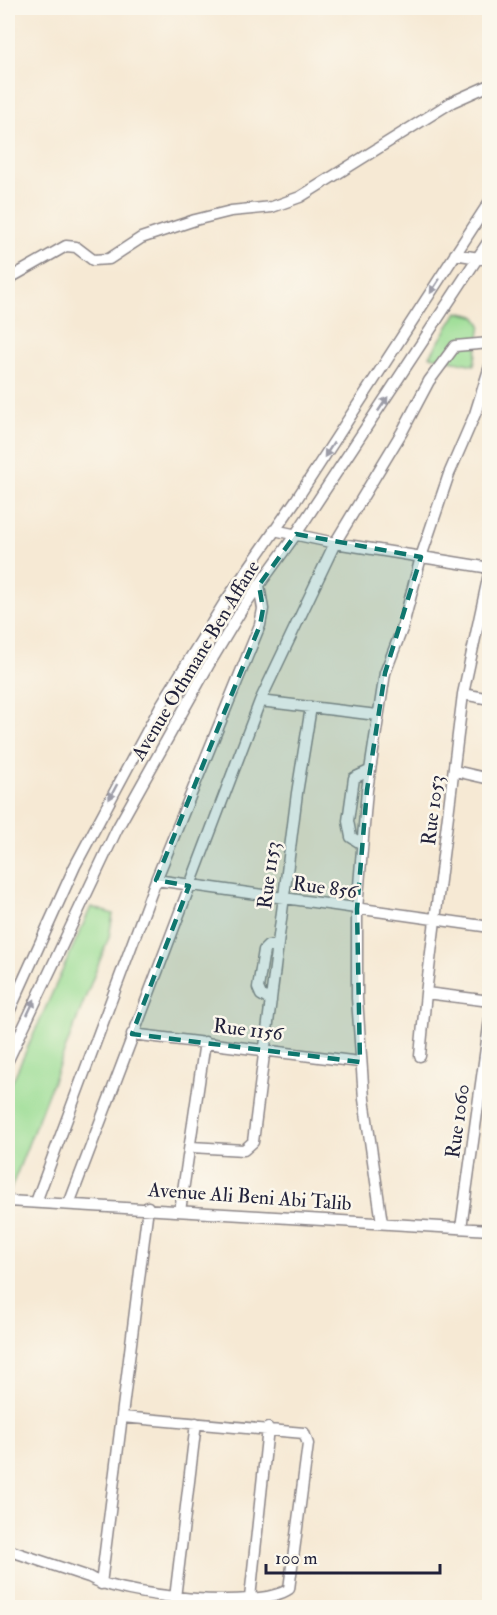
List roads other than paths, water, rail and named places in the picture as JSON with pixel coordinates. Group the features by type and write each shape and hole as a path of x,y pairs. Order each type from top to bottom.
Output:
{"street":[{"path":"8,279 66,246 76,247 93,260 109,260 141,238 195,219 231,211 272,207 300,197 452,102 489,84"},
{"name":"Avenue Othmane Ben Affane","path":"8,1014 49,920 116,787 199,642 489,201"},
{"name":"Avenue Othmane Ben Affane","path":"8,1060 117,830 208,666 259,585 296,534 489,239"},
{"path":"455,254 489,260"},
{"path":"69,1204 260,701 335,543 402,432 429,381 455,346 489,343"},
{"path":"382,1223 360,1062 357,909 369,771 385,674 402,629 421,557 449,474 475,414 489,366"},
{"path":"274,530 335,543 489,568"},
{"name":"Rue 1053","path":"420,1056 464,694 489,568"},
{"path":"36,1202 156,880 260,625 263,601 259,585"},
{"path":"464,694 489,699"},
{"path":"260,701 377,715"},
{"name":"Rue 1153","path":"191,1147 244,1150 251,1146 311,707"},
{"path":"455,771 489,779"},
{"name":"Rue 856","path":"156,880 489,927"},
{"path":"426,993 489,1001"},
{"name":"Rue 1060","path":"461,1228 489,1019"},
{"name":"Rue 1156","path":"132,1034 360,1062"},
{"path":"180,1210 205,1042"},
{"name":"Avenue Ali Beni Abi Talib","path":"8,1201 489,1230"},
{"path":"101,1584 148,1208"},
{"path":"8,1550 89,1577 101,1584 175,1598 211,1601 250,1598 284,1592 291,1586 308,1444 307,1436 301,1431 122,1417"},
{"path":"175,1598 196,1423"},
{"path":"250,1598 268,1428"}]}
